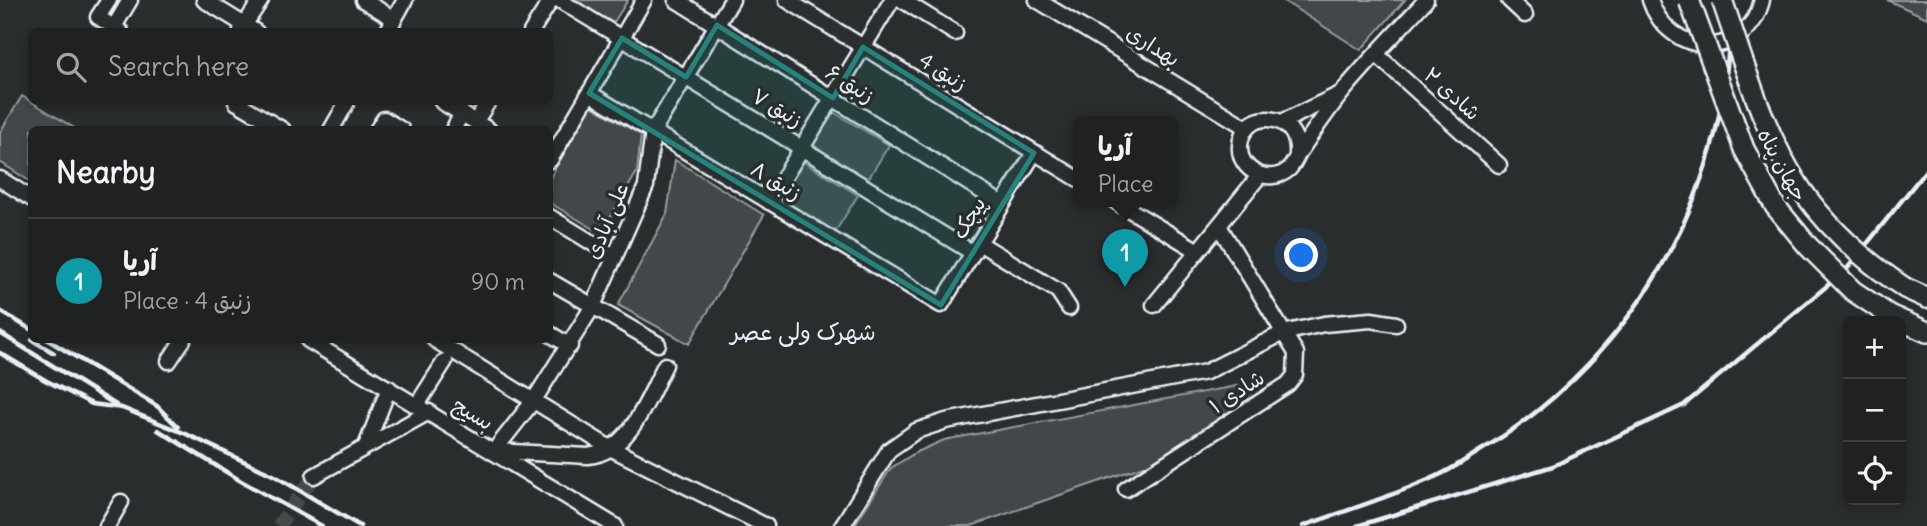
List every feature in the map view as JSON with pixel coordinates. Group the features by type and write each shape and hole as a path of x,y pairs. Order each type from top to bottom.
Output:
{"main road":[{"name":"جهان پناه","path":"1689,0 1744,149 1775,206 1808,246 1853,290 1889,315 1927,332"},
{"name":"جهان پناه","path":"1722,0 1768,125 1801,189 1831,226 1872,266 1905,288 1927,298"}],"street":[{"path":"109,0 98,17 115,28"},
{"path":"117,28 130,0"},
{"path":"204,0 246,28"},
{"path":"247,28 261,0"},
{"path":"363,0 390,25 405,0"},
{"path":"534,28 551,0"},
{"name":"زنبق ۷","path":"559,0 802,148 976,248 1058,291 1069,308"},
{"path":"553,155 644,0"},
{"name":"زنبق ۶","path":"676,0 1002,204"},
{"name":"علی آبادی","path":"494,451 534,400 593,306 646,186 653,131 732,0"},
{"name":"زنبق 4","path":"787,0 1073,176"},
{"path":"769,202 892,0"},
{"path":"902,0 955,33"},
{"name":"بهداری","path":"1038,0 1247,128"},
{"path":"1341,93 1282,122 1263,119 1247,128 1240,146 1240,155 1245,164 1260,175 1269,177 1287,170 1341,93 1426,0"},
{"path":"1509,0 1525,15"},
{"path":"1650,0 1657,17 1672,33 1681,39 1703,45 1725,42 1744,32 1758,14 1762,0"},
{"name":"شادی ۲","path":"1377,55 1499,165"},
{"name":"زنبق ۸","path":"589,93 941,305"},
{"path":"241,105 276,126"},
{"path":"333,126 345,105"},
{"path":"447,105 483,126"},
{"path":"475,121 486,105"},
{"path":"455,126 462,113"},
{"path":"1282,122 1295,135 1297,154"},
{"name":"پیچک","path":"941,305 1034,153"},
{"path":"1154,305 1260,175"},
{"path":"0,179 28,196"},
{"path":"1125,207 1198,251"},
{"path":"553,219 615,257"},
{"name":"شادی ۱","path":"1126,489 1288,384 1295,375 1296,353 1219,226"},
{"path":"553,283 658,344"},
{"path":"842,526 889,450 916,431 946,421 1206,372 1283,333 1324,324 1371,320 1395,324"},
{"path":"553,336 570,346"},
{"path":"169,361 181,343"},
{"name":"بسیج","path":"313,343 615,526"},
{"path":"314,477 423,409 450,350 610,448 766,526"},
{"path":"494,451 600,455 630,431 665,365"},
{"path":"366,446 389,388"},
{"path":"107,526 121,502"}],"highlighted area":[{"path":"717,25 833,98 863,47 1034,153 941,305 589,93 622,38 686,77"}],"shaded area":[{"path":"571,0 628,0 612,25"},
{"path":"1282,0 1405,0 1361,50"},
{"path":"1887,0 1927,0 1927,18"},
{"path":"22,96 28,100 28,105 37,105 71,126 28,126 28,180 0,162 0,132"},
{"path":"591,106 641,135 637,172 601,233 553,205 553,173"},
{"path":"833,112 889,145 867,181 811,147"},
{"path":"675,160 764,215 689,344 618,305 667,214"},
{"path":"802,161 858,195 834,234 778,200"},
{"path":"1258,382 1274,386 1147,465 971,526 854,526 891,468 944,440"}],"tunnel":[{"path":"278,526 314,476"}],"railway":[{"path":"1303,526 1421,483 1483,449 1539,410 1588,364 1631,313 1666,257 1695,197 1715,134 1727,68 1730,0"},
{"path":"1357,526 1553,466 1684,405 1846,270 1927,169"},
{"path":"0,311 28,328"},
{"path":"0,333 116,405"},
{"path":"37,343 54,353"},
{"path":"53,343 157,406 178,427"},
{"path":"0,353 92,404 122,408 184,433 275,476 360,526"},
{"path":"158,430 322,526"}],"place":[{"name":"آریا","path":"1125,287"}],"district":[{"name":"شهرک ولی عصر","path":"803,332"}]}
